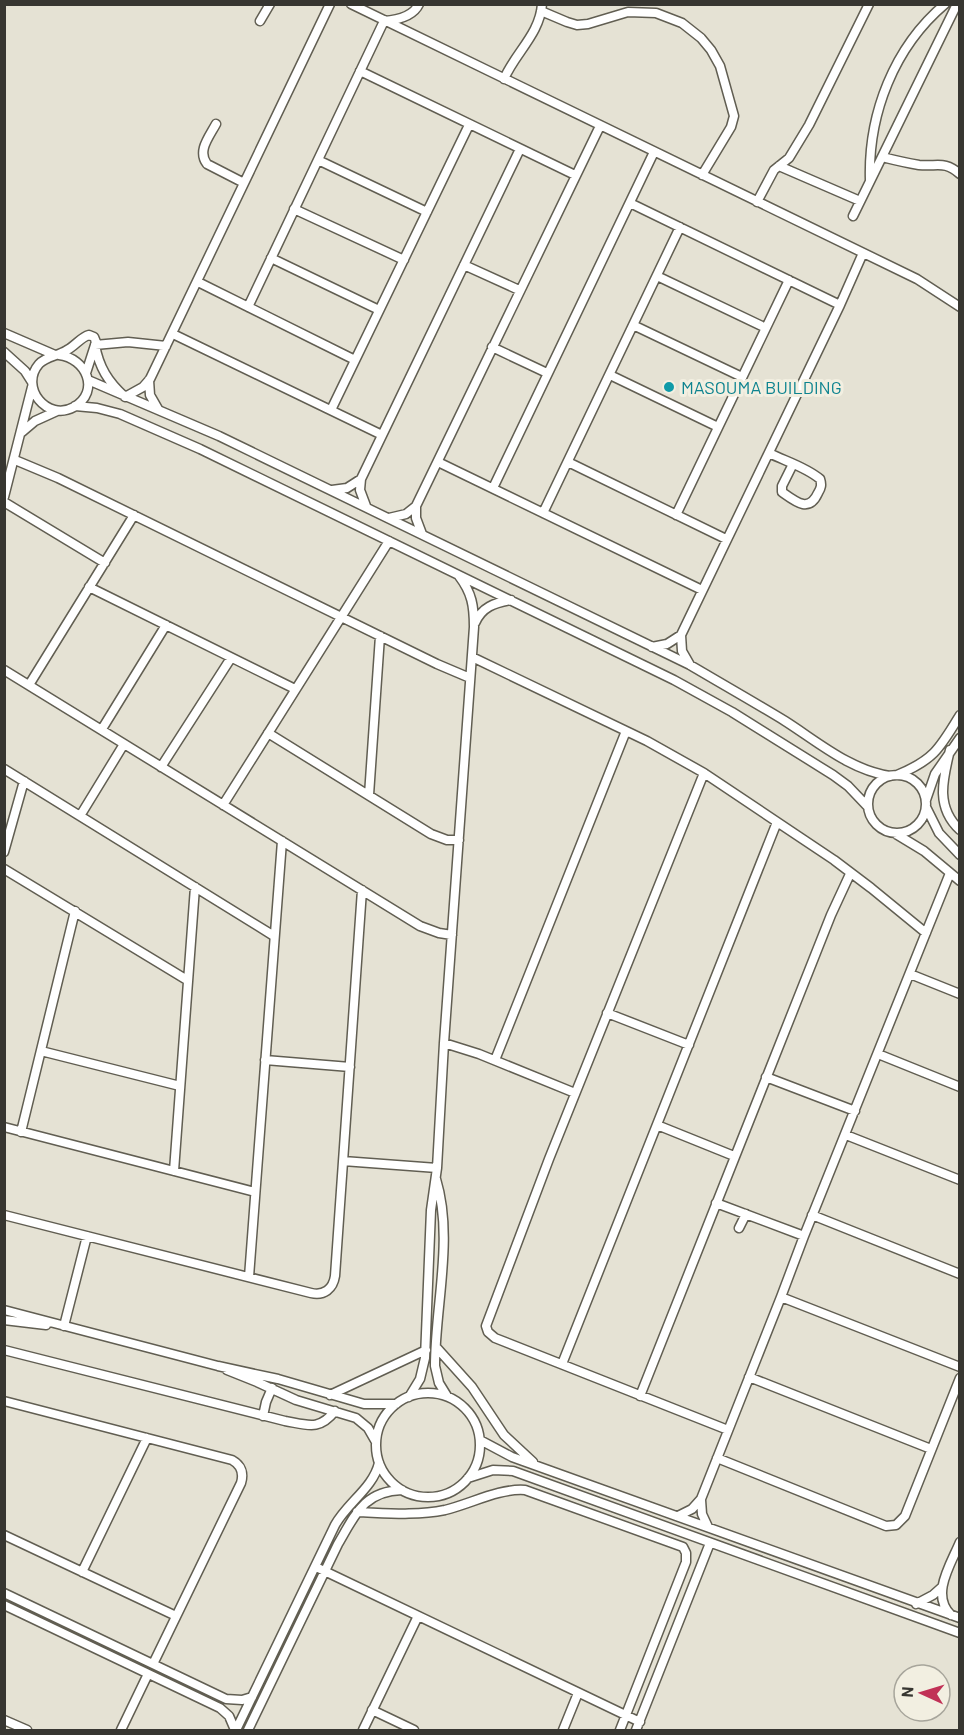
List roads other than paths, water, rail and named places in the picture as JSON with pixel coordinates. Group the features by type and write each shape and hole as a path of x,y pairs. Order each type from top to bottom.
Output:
{"street":[{"path":"260,21 270,4"},
{"path":"125,397 143,387 150,379 330,4"},
{"path":"351,4 925,283 960,307"},
{"path":"384,21 407,16 415,11 419,4"},
{"path":"758,202 778,166 791,155 809,125 869,4"},
{"path":"870,181 872,134 886,88 898,62 912,40 945,4"},
{"path":"853,216 957,4"},
{"path":"504,79 513,60 534,33 541,8 567,22 578,25 628,12 656,13 682,22 701,38 720,66 734,116 731,127 702,175"},
{"path":"248,307 384,21"},
{"path":"360,71 575,175"},
{"path":"216,124 203,149 203,159 210,166 244,183"},
{"path":"331,410 469,125"},
{"path":"388,518 406,514 416,506 600,126"},
{"path":"366,507 361,496 361,479 520,149"},
{"path":"492,489 654,152"},
{"path":"882,157 920,165 941,164 951,167 960,174"},
{"path":"318,160 427,212"},
{"path":"778,166 860,201"},
{"path":"630,202 840,305"},
{"path":"294,209 404,260"},
{"path":"543,513 680,227"},
{"path":"690,665 682,651 681,635 863,253"},
{"path":"271,258 379,310"},
{"path":"464,265 519,290"},
{"path":"657,276 766,328"},
{"path":"676,515 789,280"},
{"path":"198,282 355,360"},
{"path":"633,325 742,377"},
{"path":"4,333 57,355 73,358 87,377 125,397 219,436 690,665 759,705 851,764 870,772 909,778 920,787 939,833 960,855"},
{"path":"172,333 382,435"},
{"path":"4,497 22,433 34,373 38,365 46,358 74,346 87,335 94,337 102,369 108,380 125,397"},
{"path":"95,345 128,342 166,346"},
{"path":"75,406 85,395 95,345"},
{"path":"492,347 548,373"},
{"path":"4,352 25,371 35,396 41,404 59,411"},
{"path":"610,375 718,427"},
{"path":"150,379 150,395 158,409"},
{"path":"22,433 35,421 75,406 109,411 154,428 223,460 712,700 833,775 868,807 874,822 924,851 960,881"},
{"path":"769,453 793,464 817,476 821,481 814,502 810,505 805,505 782,492 782,486 793,464"},
{"path":"15,460 58,478 437,664 470,678"},
{"path":"438,462 702,590"},
{"path":"568,462 726,539"},
{"path":"330,490 347,488 361,479"},
{"path":"4,502 105,563"},
{"path":"416,506 417,524 422,535"},
{"path":"29,685 134,515"},
{"path":"223,805 389,541"},
{"path":"409,1397 420,1379 426,1350 431,1210 437,1168 474,627 471,595 457,574"},
{"path":"89,587 295,689"},
{"path":"474,627 477,618 486,608 511,600"},
{"path":"102,729 166,625"},
{"path":"651,646 668,644 681,635"},
{"path":"369,795 380,636"},
{"path":"472,657 626,731 704,773 871,888 926,933"},
{"path":"161,767 231,658"},
{"path":"4,670 426,929 452,935"},
{"path":"868,807 873,787 880,780 916,767 934,754 960,715"},
{"path":"495,1060 626,731"},
{"path":"268,733 431,834 447,840 459,840"},
{"path":"896,834 905,832 919,823 935,774 960,738"},
{"path":"80,816 124,744"},
{"path":"950,750 942,794 947,814 960,830"},
{"path":"4,769 274,936"},
{"path":"704,773 575,1093 486,1326 492,1337 728,1430"},
{"path":"4,852 24,781"},
{"path":"562,1364 777,822"},
{"path":"249,1277 282,841"},
{"path":"4,869 187,980"},
{"path":"678,1516 692,1509 701,1499 812,1215 950,873"},
{"path":"640,1396 734,1156 834,908 850,874"},
{"path":"174,1171 195,887"},
{"path":"4,1215 315,1294 322,1293 331,1287 335,1276 362,890"},
{"path":"21,1132 75,912"},
{"path":"910,974 960,994"},
{"path":"608,1013 688,1045"},
{"path":"444,1043 495,1060 575,1093"},
{"path":"41,1051 180,1086"},
{"path":"878,1054 960,1087"},
{"path":"265,1060 350,1067"},
{"path":"766,1077 855,1111"},
{"path":"657,1125 734,1156"},
{"path":"4,1127 255,1192"},
{"path":"846,1135 960,1180"},
{"path":"343,1161 437,1168"},
{"path":"436,1179 444,1213 436,1375 448,1397 466,1410 477,1429 480,1440 478,1460 468,1478"},
{"path":"716,1203 804,1236"},
{"path":"740,1228 747,1214"},
{"path":"812,1215 960,1274"},
{"path":"64,1326 87,1236"},
{"path":"781,1297 960,1367"},
{"path":"4,1310 218,1366 278,1379 330,1395 372,1405 396,1404"},
{"path":"4,1320 64,1326"},
{"path":"436,1347 472,1388 504,1435 538,1466"},
{"path":"4,1350 296,1423 320,1425 328,1420 335,1411"},
{"path":"330,1395 426,1350"},
{"path":"218,1366 296,1400 349,1415 362,1423 376,1442"},
{"path":"749,1377 931,1449"},
{"path":"717,1458 886,1526 892,1526 901,1522 905,1516 960,1378"},
{"path":"263,1416 272,1388"},
{"path":"402,1491 388,1479 379,1463 376,1442 382,1421 396,1404 409,1397 429,1393 448,1397"},
{"path":"4,1401 232,1460 240,1466 243,1473 242,1479 153,1664"},
{"path":"82,1572 147,1438"},
{"path":"480,1440 501,1452 538,1466 955,1617"},
{"path":"235,1731 340,1517 371,1482 379,1463"},
{"path":"248,1731 325,1572 357,1512 365,1503 378,1494 402,1491 425,1497 437,1497 449,1493 468,1478 493,1470 513,1471 960,1633"},
{"path":"357,1512 402,1514 434,1512 506,1491 525,1490 681,1545 686,1553 686,1562 620,1731"},
{"path":"701,1499 702,1514 709,1527"},
{"path":"4,1535 176,1616"},
{"path":"955,1617 942,1602 942,1586 960,1542"},
{"path":"316,1567 626,1715 638,1726 710,1543"},
{"path":"916,1604 933,1595 942,1586"},
{"path":"4,1593 221,1697 237,1701 252,1697"},
{"path":"4,1605 215,1706 229,1716 235,1731"},
{"path":"363,1731 418,1616"},
{"path":"121,1731 148,1674"},
{"path":"563,1731 578,1692"},
{"path":"215,1706 221,1703 221,1697"},
{"path":"372,1710 414,1731"},
{"path":"4,1720 27,1731"}],"place":[{"name":"MASOUMA BUILDING","path":"669,387"}]}
